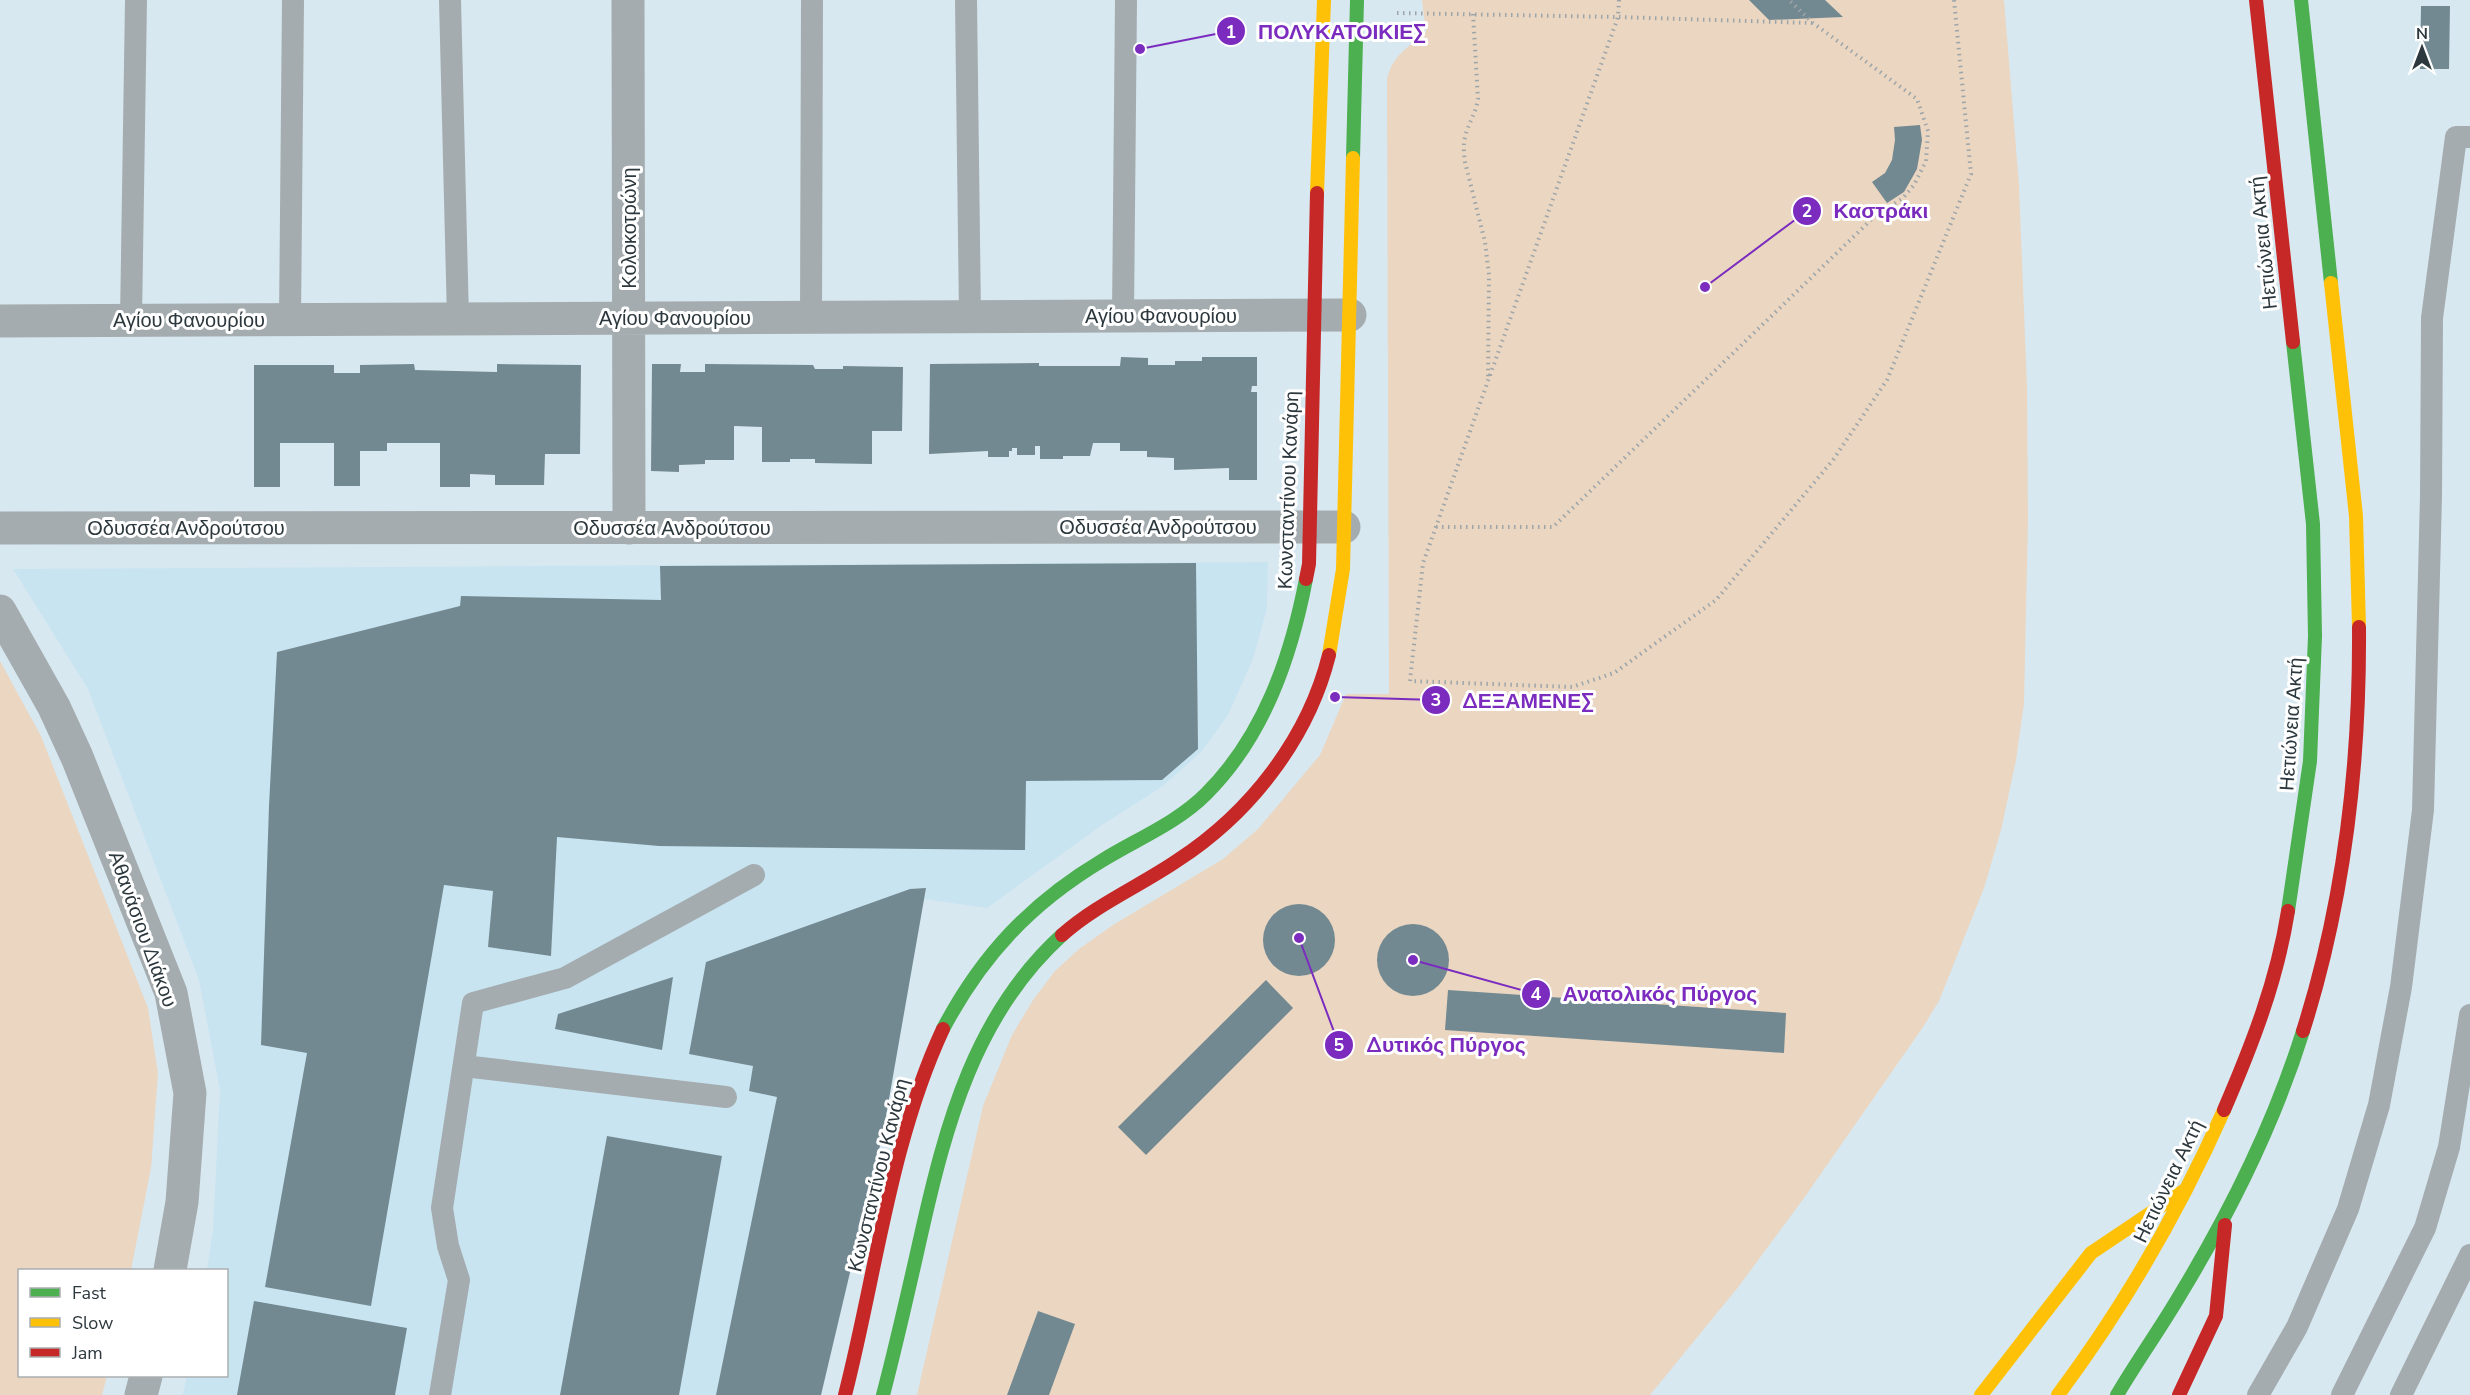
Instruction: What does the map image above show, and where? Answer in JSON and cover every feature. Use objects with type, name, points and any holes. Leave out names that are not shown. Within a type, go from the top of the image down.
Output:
[{"type":"main road","name":"Κωνσταντίνου Κανάρη","points":[[845,1395],[906,1127],[927,1065],[951,1013],[992,953],[1029,913],[1128,844],[1175,818],[1222,776],[1272,698],[1291,647],[1309,564],[1324,0]]},
{"type":"main road","name":"Ηετιώνεια Ακτή","points":[[2058,1395],[2106,1329],[2150,1262],[2189,1188],[2252,1046],[2274,977],[2290,901],[2311,750],[2317,600],[2313,524],[2256,0]]},
{"type":"main road","points":[[2117,1395],[2189,1281],[2227,1208],[2293,1059],[2318,984],[2334,907],[2354,767],[2361,600],[2356,516],[2301,0]]},
{"type":"main road","points":[[883,1395],[940,1149],[959,1091],[979,1047],[1005,1001],[1034,962],[1087,916],[1190,852],[1249,799],[1282,755],[1307,715],[1326,668],[1338,607],[1344,527],[1357,6]]},
{"type":"main road","points":[[1980,1395],[2091,1253],[2189,1188]]},
{"type":"main road","points":[[2179,1395],[2216,1316],[2227,1208]]},
{"type":"street","name":"Κολοκοτρώνη","points":[[628,0],[629,528]]},
{"type":"street","name":"Αγίου Φανουρίου","points":[[0,321],[1350,315]]},
{"type":"street","name":"Οδυσσέα Ανδρούτσου","points":[[0,528],[1344,527]]},
{"type":"street","name":"Αθανάσιου Διάκου","points":[[0,611],[54,707],[77,757],[171,993],[190,1093],[182,1202],[170,1269]]},
{"type":"street","points":[[141,1395],[146,1377]]},
{"type":"lane","points":[[131,320],[136,0]]},
{"type":"lane","points":[[290,320],[293,0]]},
{"type":"lane","points":[[450,0],[458,319]]},
{"type":"lane","points":[[811,318],[812,0]]},
{"type":"lane","points":[[966,0],[970,317]]},
{"type":"lane","points":[[1123,316],[1126,0]]},
{"type":"lane","points":[[2258,1395],[2297,1327],[2348,1209],[2379,1105],[2401,987],[2422,810],[2431,496],[2432,318],[2456,137],[2470,137]]},
{"type":"lane","points":[[440,1395],[459,1280],[448,1246],[442,1208],[473,1003],[565,978],[754,874]]},
{"type":"lane","points":[[2342,1395],[2425,1228],[2450,1147],[2470,1015]]},
{"type":"lane","points":[[464,1066],[726,1097]]},
{"type":"lane","points":[[2401,1395],[2470,1255]]},
{"type":"path","points":[[1619,0],[1618,17],[1423,563],[1410,681],[1572,687],[1614,673],[1716,600],[1833,460],[1887,381],[1971,174],[1954,0]]},
{"type":"path","points":[[1436,527],[1553,527],[1875,216],[1903,198],[1914,185],[1926,160],[1928,131],[1917,99],[1813,23],[1789,0]]},
{"type":"path","points":[[1357,6],[1473,14],[1813,23]]},
{"type":"path","points":[[1473,14],[1478,99],[1476,111],[1465,136],[1464,148],[1465,162],[1485,242],[1489,275],[1488,382]]},
{"type":"shaded area","points":[[1422,0],[2004,0],[2019,185],[2027,388],[2028,519],[2024,703],[2016,760],[2001,830],[1984,888],[1939,1001],[1923,1027],[1804,1198],[1739,1286],[1650,1395],[917,1395],[983,1106],[1012,1035],[1033,1000],[1055,971],[1079,949],[1113,925],[1223,859],[1258,829],[1320,755],[1346,694],[1389,694],[1387,80],[1392,64],[1407,47],[1426,32]]},
{"type":"shaded area","points":[[1268,562],[1267,608],[1253,659],[1228,715],[1202,751],[1163,786],[1102,825],[987,908],[924,899],[883,1133],[821,1395],[183,1395],[187,1377],[228,1377],[228,1269],[207,1269],[213,1230],[220,1090],[199,980],[88,689],[13,569]]},
{"type":"shaded area","points":[[0,661],[41,736],[148,1008],[158,1074],[151,1168],[131,1269],[18,1269],[18,1377],[107,1377],[102,1395],[0,1395]]},
{"type":"building","points":[[1749,0],[1825,0],[1843,17],[1769,20]]},
{"type":"building","points":[[2421,6],[2450,6],[2449,69],[2420,69]]},
{"type":"building","points":[[1920,125],[1922,140],[1917,169],[1904,192],[1887,203],[1872,182],[1885,173],[1892,160],[1894,127]]},
{"type":"building","points":[[1121,357],[1148,358],[1148,365],[1175,365],[1175,361],[1202,361],[1202,357],[1257,357],[1257,386],[1252,386],[1251,392],[1257,392],[1257,480],[1229,480],[1229,468],[1174,470],[1174,458],[1147,457],[1147,451],[1120,451],[1120,443],[1093,443],[1090,456],[1063,456],[1063,459],[1040,459],[1040,446],[1035,446],[1035,455],[1017,455],[1017,448],[1012,448],[1012,451],[1009,451],[1009,457],[988,457],[988,451],[929,454],[930,364],[1039,363],[1039,366],[1120,366]]},
{"type":"building","points":[[414,364],[415,370],[497,372],[497,364],[581,365],[580,454],[545,454],[544,485],[495,485],[495,475],[470,474],[470,487],[440,487],[440,443],[387,443],[387,451],[360,451],[360,486],[334,486],[334,443],[280,443],[280,487],[254,487],[254,365],[334,365],[334,373],[360,373],[360,365]]},
{"type":"building","points":[[652,364],[681,364],[680,372],[705,372],[705,364],[813,365],[815,369],[843,369],[843,366],[903,367],[902,431],[872,431],[872,464],[815,463],[815,459],[762,462],[762,427],[734,426],[734,460],[705,460],[705,464],[679,465],[679,472],[651,471]]},
{"type":"building","points":[[1196,563],[1198,749],[1162,780],[1026,781],[1025,850],[659,846],[557,837],[551,956],[488,947],[493,891],[444,885],[371,1306],[265,1287],[307,1053],[261,1045],[277,652],[460,606],[461,596],[661,600],[660,566]]},
{"type":"building","points":[[926,888],[883,1133],[821,1395],[716,1395],[777,1097],[749,1091],[753,1066],[689,1054],[706,962],[910,889]]},
{"type":"building","points":[[1306,904],[1325,914],[1333,926],[1335,940],[1333,954],[1325,966],[1313,974],[1292,976],[1273,966],[1265,954],[1263,933],[1273,914],[1285,906]]},
{"type":"building","points":[[1420,924],[1439,934],[1447,946],[1449,960],[1447,974],[1439,986],[1427,994],[1406,996],[1387,986],[1379,974],[1377,953],[1387,934],[1399,926]]},
{"type":"building","points":[[673,977],[662,1050],[555,1029],[558,1014]]},
{"type":"building","points":[[1266,980],[1293,1008],[1146,1155],[1118,1127]]},
{"type":"building","points":[[1448,990],[1786,1013],[1784,1053],[1445,1030]]},
{"type":"building","points":[[607,1136],[722,1156],[679,1395],[560,1395]]},
{"type":"building","points":[[254,1301],[407,1328],[395,1395],[237,1395]]},
{"type":"building","points":[[1038,1311],[1075,1324],[1049,1395],[1007,1395]]},
{"type":"traffic: fast","points":[[1353,158],[1357,0]]},
{"type":"traffic: fast","points":[[2301,0],[2331,283]]},
{"type":"traffic: fast","points":[[2288,911],[2310,761],[2315,636],[2313,524],[2293,342]]},
{"type":"traffic: fast","points":[[943,1029],[974,977],[992,954],[1031,913],[1077,877],[1182,814],[1206,794],[1226,771],[1244,747],[1272,694],[1292,637],[1306,579]]},
{"type":"traffic: fast","points":[[883,1395],[941,1152],[968,1073],[986,1035],[1007,1000],[1032,966],[1062,935]]},
{"type":"traffic: fast","points":[[2117,1395],[2180,1295],[2233,1200],[2265,1133],[2303,1031]]},
{"type":"traffic: slow","points":[[1317,193],[1324,0]]},
{"type":"traffic: slow","points":[[1329,655],[1343,569],[1353,158]]},
{"type":"traffic: slow","points":[[2331,283],[2356,516],[2359,627]]},
{"type":"traffic: slow","points":[[2058,1395],[2128,1293],[2149,1257],[2207,1148],[2224,1110]]},
{"type":"traffic: slow","points":[[1981,1395],[2091,1253],[2185,1190]]},
{"type":"traffic: jam","points":[[2256,0],[2293,342]]},
{"type":"traffic: jam","points":[[1306,579],[1309,564],[1317,193]]},
{"type":"traffic: jam","points":[[2303,1031],[2329,932],[2347,831],[2353,780],[2359,678],[2359,627]]},
{"type":"traffic: jam","points":[[1062,935],[1090,914],[1178,860],[1229,820],[1252,797],[1273,771],[1307,716],[1329,655]]},
{"type":"traffic: jam","points":[[2224,1110],[2270,988],[2288,911]]},
{"type":"traffic: jam","points":[[845,1395],[897,1163],[925,1072],[943,1029]]},
{"type":"traffic: jam","points":[[2179,1395],[2216,1316],[2225,1225]]},
{"type":"place","name":"ΠΟΛΥΚΑΤΟΙΚΙΕΣ","points":[[1140,49]]},
{"type":"place","name":"Καστράκι","points":[[1705,287]]},
{"type":"place","name":"ΔΕΞΑΜΕΝΕΣ","points":[[1335,697]]},
{"type":"place","name":"Δυτικός Πύργος","points":[[1299,938]]},
{"type":"place","name":"Ανατολικός Πύργος","points":[[1413,960]]}]
